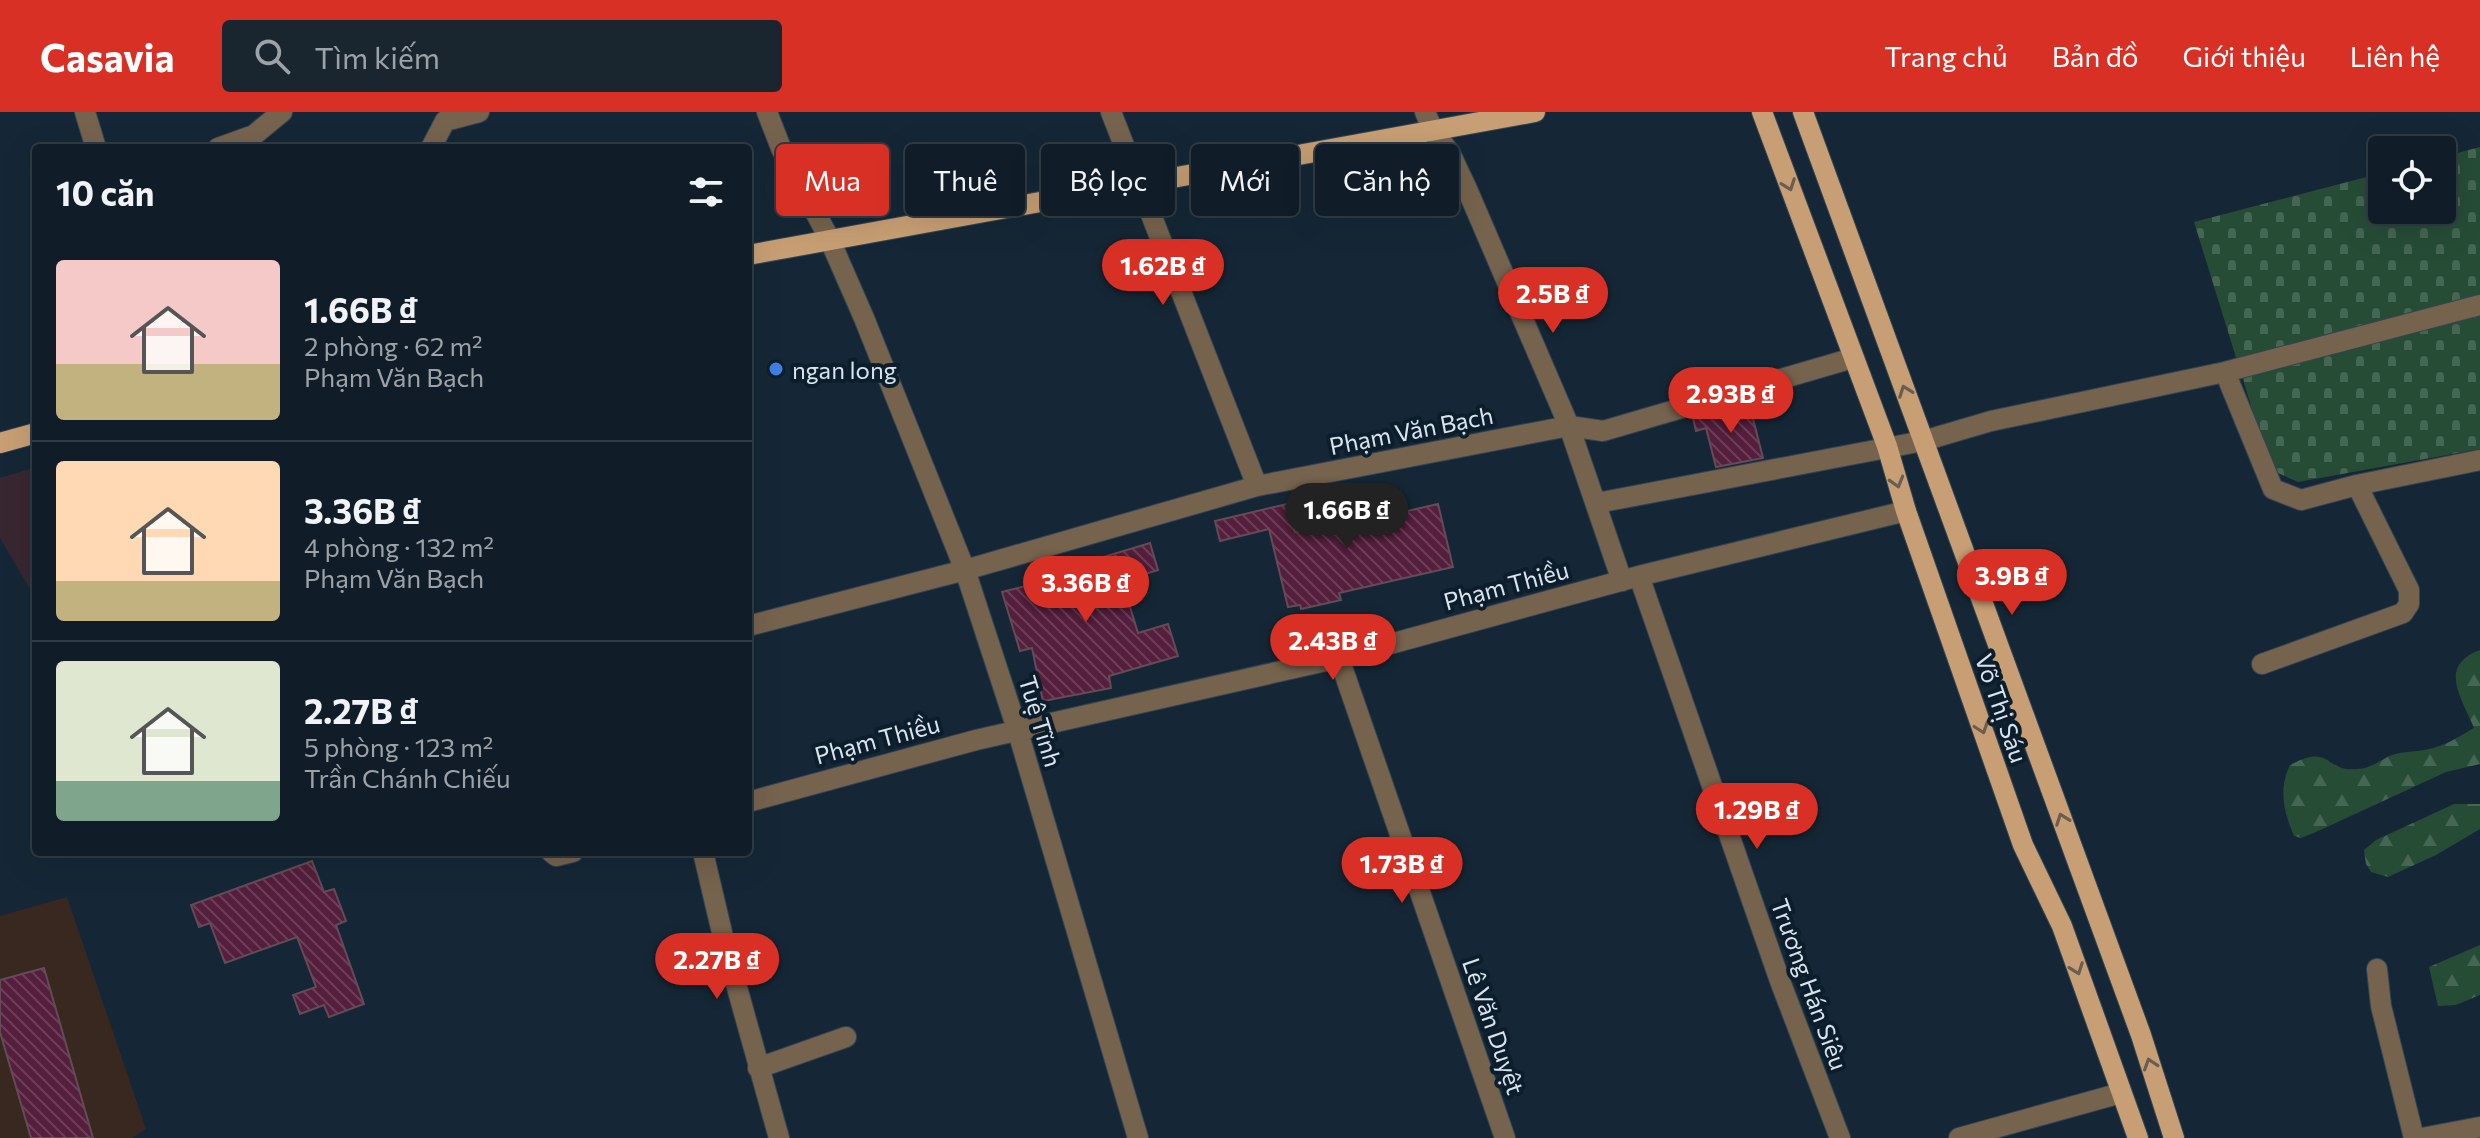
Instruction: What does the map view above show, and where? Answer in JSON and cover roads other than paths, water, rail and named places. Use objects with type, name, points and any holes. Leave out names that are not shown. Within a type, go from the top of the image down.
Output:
[{"type":"main road","points":[[1175,176],[1429,121],[1535,112]]},
{"type":"main road","name":"Võ Thị Sáu","points":[[1762,112],[1887,446],[1906,511],[2023,845],[2062,926],[2138,1138]]},
{"type":"main road","name":"Võ Thị Sáu","points":[[1803,112],[2141,1035],[2174,1138]]},
{"type":"main road","points":[[752,254],[1041,201]]},
{"type":"main road","points":[[0,443],[32,434]]},
{"type":"street","points":[[85,112],[95,144]]},
{"type":"street","points":[[229,144],[254,135],[282,112]]},
{"type":"street","points":[[433,144],[445,121],[479,112]]},
{"type":"street","name":"Tuệ Tĩnh","points":[[767,112],[781,148],[829,238],[899,401],[965,570],[1018,732],[1138,1138]]},
{"type":"street","points":[[1111,112],[1123,144]]},
{"type":"street","name":"Trương Hán Siêu","points":[[1429,121],[1450,153],[1462,179],[1569,426],[1597,503],[1630,578],[1840,1138]]},
{"type":"street","points":[[1151,216],[1257,486]]},
{"type":"street","points":[[1597,503],[1923,441],[1991,421],[2225,372],[2480,305]]},
{"type":"street","name":"Phạm Văn Bạch","points":[[752,625],[965,570],[1257,486],[1569,426],[1603,431],[1853,358]]},
{"type":"street","points":[[2225,372],[2273,489],[2291,498],[2301,500],[2357,485],[2480,460]]},
{"type":"street","points":[[2262,664],[2403,613],[2409,604],[2409,590],[2357,485]]},
{"type":"street","name":"Phạm Thiều","points":[[752,801],[871,767],[1339,658],[1630,578],[1906,511]]},
{"type":"street","name":"Lê Văn Duyệt","points":[[1339,658],[1505,1138]]},
{"type":"street","points":[[704,856],[779,1138]]},
{"type":"street","points":[[2377,969],[2381,1006],[2414,1138]]},
{"type":"street","points":[[758,1068],[846,1037]]},
{"type":"street","points":[[1959,1138],[2121,1093]]},
{"type":"street","points":[[2422,1138],[2480,1127]]},
{"type":"place","name":"ngan long","points":[[776,369]]}]
